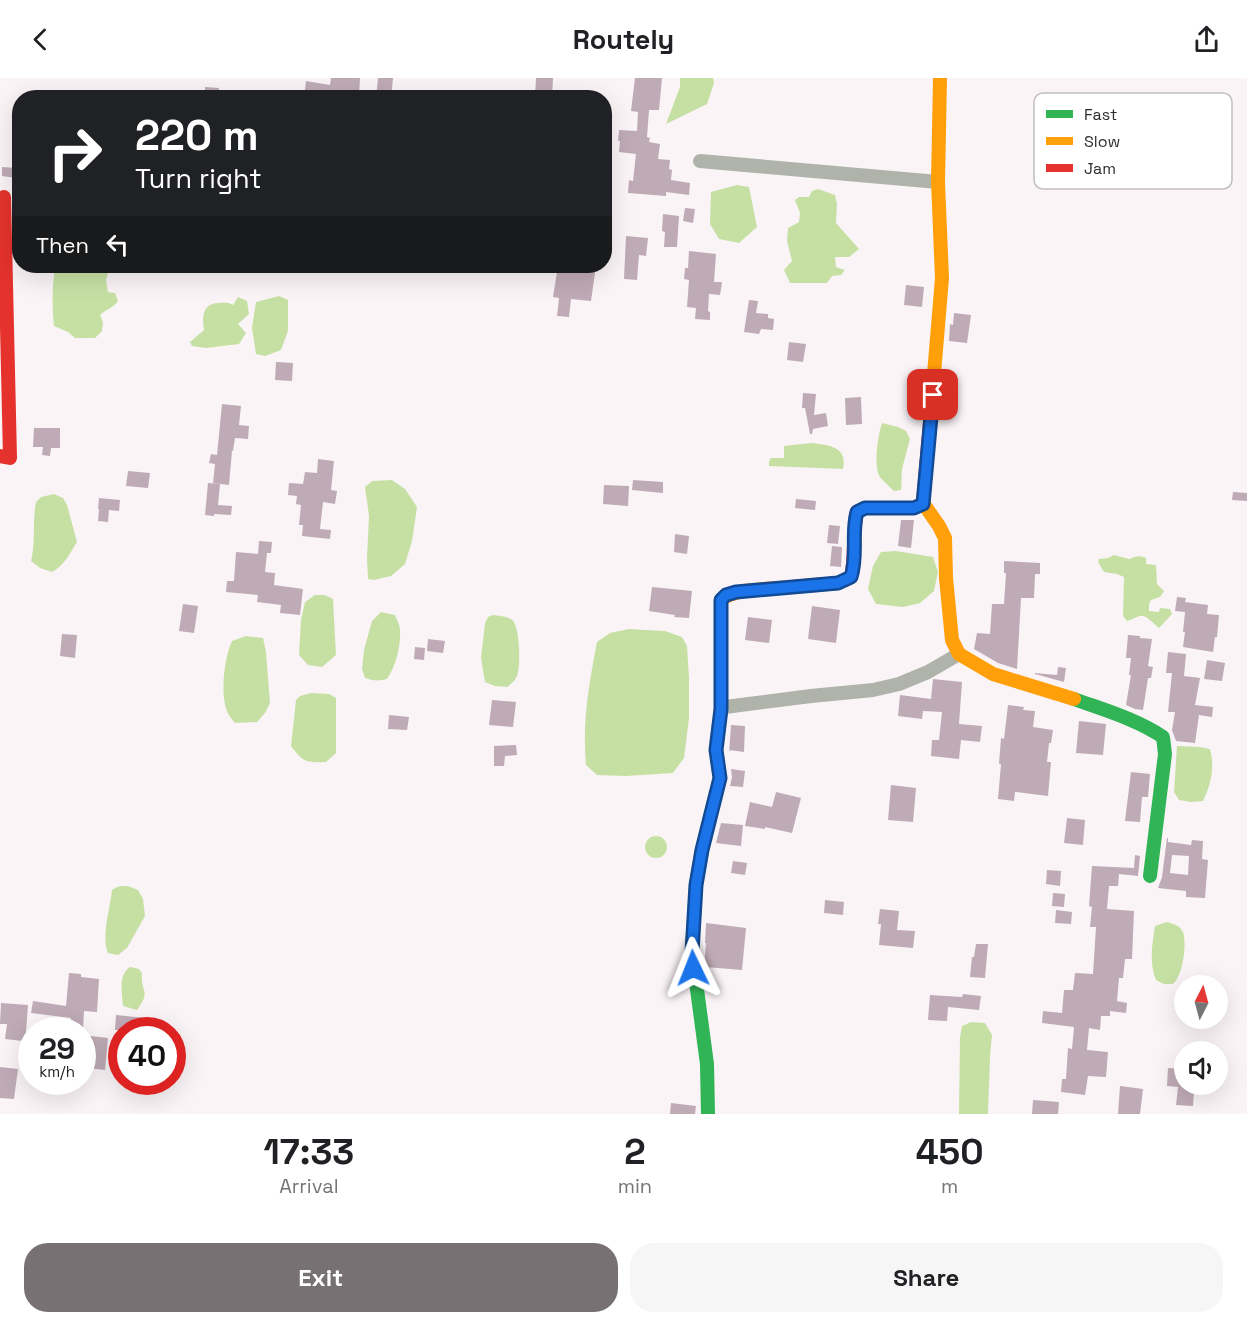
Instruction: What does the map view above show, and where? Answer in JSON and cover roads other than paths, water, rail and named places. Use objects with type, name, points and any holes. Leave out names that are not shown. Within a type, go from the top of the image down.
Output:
[{"type":"street","points":[[940,78],[938,182],[942,278],[923,504],[945,538],[952,640],[959,654],[993,674],[1061,694],[1119,715],[1163,737],[1165,754],[1150,876]]},
{"type":"street","points":[[700,161],[938,182]]},
{"type":"street","points":[[0,456],[10,458],[4,197]]},
{"type":"street","points":[[708,1114],[706,1064],[692,952],[696,885],[702,850],[720,778],[716,750],[721,709],[721,600],[726,595],[736,592],[838,583],[851,577],[854,568],[854,522],[857,512],[865,508],[914,508],[923,504]]},
{"type":"street","points":[[721,709],[873,690],[899,684],[928,672],[959,654]]}]
